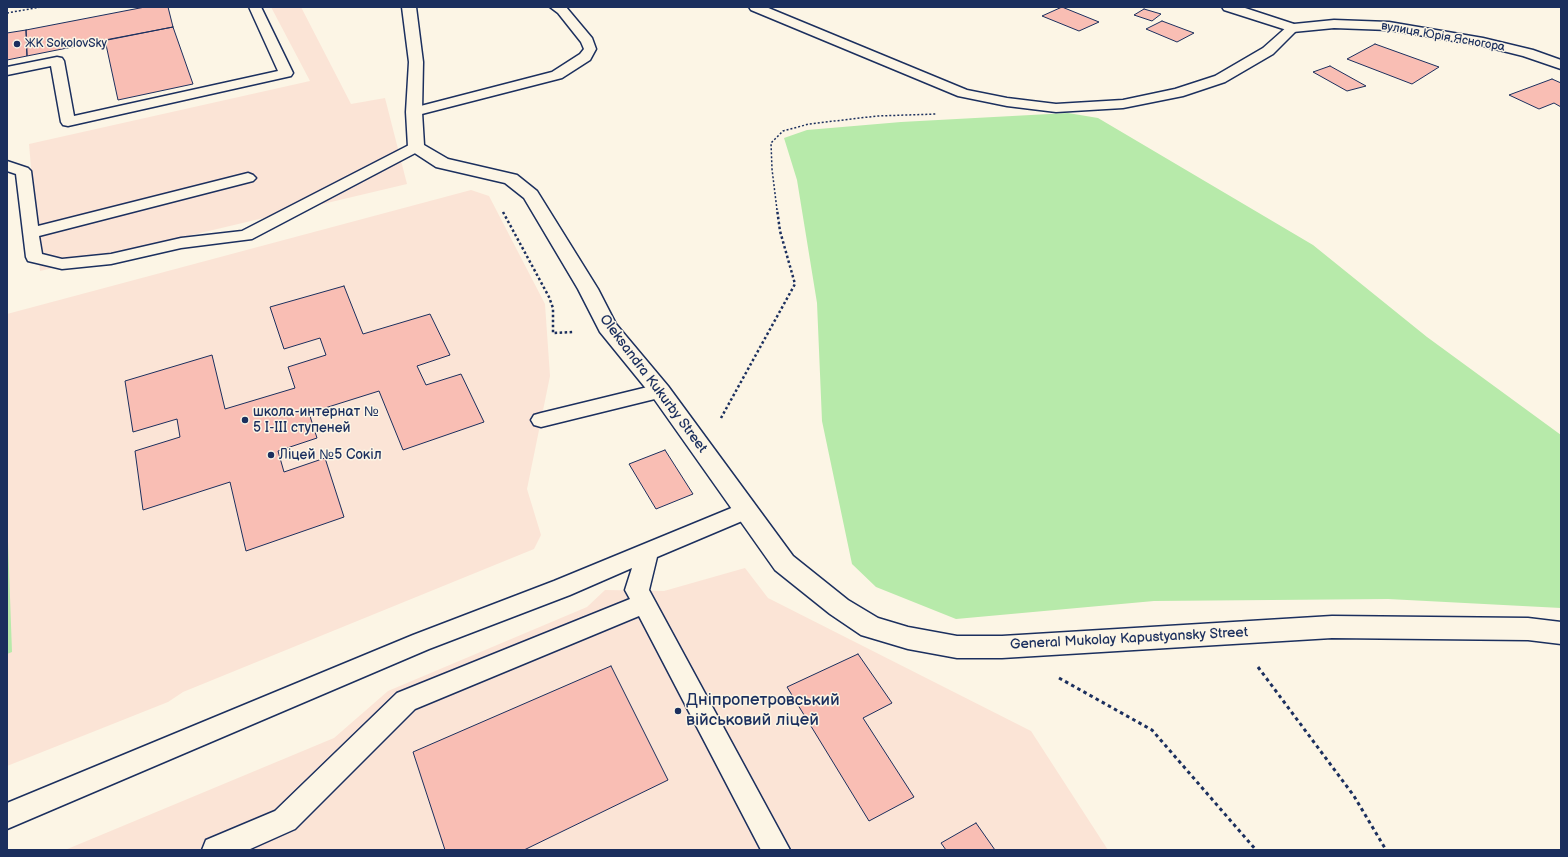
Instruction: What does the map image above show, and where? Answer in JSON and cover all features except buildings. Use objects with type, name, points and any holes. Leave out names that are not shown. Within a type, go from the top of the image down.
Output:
[{"type":"street","points":[[409,7],[416,62],[414,112],[416,147]]},
{"type":"street","name":"вулиця Юрія Ясногора","points":[[1229,7],[1293,28],[1334,24],[1389,26],[1483,42],[1528,53],[1561,65]]},
{"type":"street","name":"Oleksandra Kukurby Street","points":[[416,147],[442,162],[511,179],[531,196],[588,289],[607,327],[660,390],[746,510]]},
{"type":"street","name":"General Mukolay Kapustyansky Street","points":[[746,510],[784,563],[839,607],[870,627],[908,638],[957,647],[1002,647],[1332,627],[1528,629],[1561,633]]},
{"type":"lane","points":[[7,71],[57,61],[68,122],[286,73],[255,7]]},
{"type":"lane","points":[[414,112],[557,75],[573,66],[585,57],[590,49],[587,41],[562,10],[556,7]]},
{"type":"lane","points":[[755,7],[963,93],[1007,102],[1056,108],[1123,104],[1178,93],[1220,79],[1268,51],[1293,28]]},
{"type":"lane","points":[[7,166],[23,171],[34,257],[62,264],[111,259],[181,243],[246,236],[416,147]]},
{"type":"lane","points":[[31,233],[248,178]]},
{"type":"lane","points":[[541,420],[660,390]]},
{"type":"lane","points":[[7,816],[421,642],[562,588],[746,510]]},
{"type":"lane","points":[[647,552],[637,590],[776,850]]},
{"type":"lane","points":[[216,850],[285,820],[406,701],[644,604]]},
{"type":"path","points":[[7,13],[41,7]]},
{"type":"path","points":[[703,450],[795,284],[780,231],[772,169],[771,143],[783,131],[809,124],[877,116],[938,114]]},
{"type":"path","points":[[501,209],[549,297],[553,308],[553,333],[607,327]]},
{"type":"path","points":[[1233,633],[1354,796],[1386,850]]},
{"type":"path","points":[[1057,677],[1152,730],[1256,850]]},
{"type":"shaded area","points":[[271,7],[301,7],[351,104],[385,98],[407,184],[40,271],[29,144],[310,81]]},
{"type":"shaded area","name":"Ліцей №5 Сокіл","points":[[471,190],[489,196],[545,304],[550,376],[527,489],[541,535],[534,549],[183,692],[168,702],[7,766],[7,314]]},
{"type":"shaded area","name":"Дніпропетровський військовий ліцей","points":[[745,568],[768,598],[1031,731],[1108,850],[65,850],[334,738],[388,691],[587,607],[605,590],[664,591]]},
{"type":"green space","points":[[1068,113],[1098,118],[1313,245],[1427,337],[1561,435],[1561,608],[1388,599],[1154,601],[956,619],[876,587],[852,564],[822,421],[817,303],[797,180],[784,138],[807,130],[901,122]]},
{"type":"green space","points":[[7,514],[12,652],[7,654]]},
{"type":"place","name":"ЖК SokolovSky","points":[[17,44]]},
{"type":"place","name":"школа-интернат № 5 I-III ступеней","points":[[245,420]]},
{"type":"place","name":"Ліцей №5 Сокіл","points":[[271,455]]},
{"type":"place","name":"Дніпропетровський військовий ліцей","points":[[678,711]]}]
